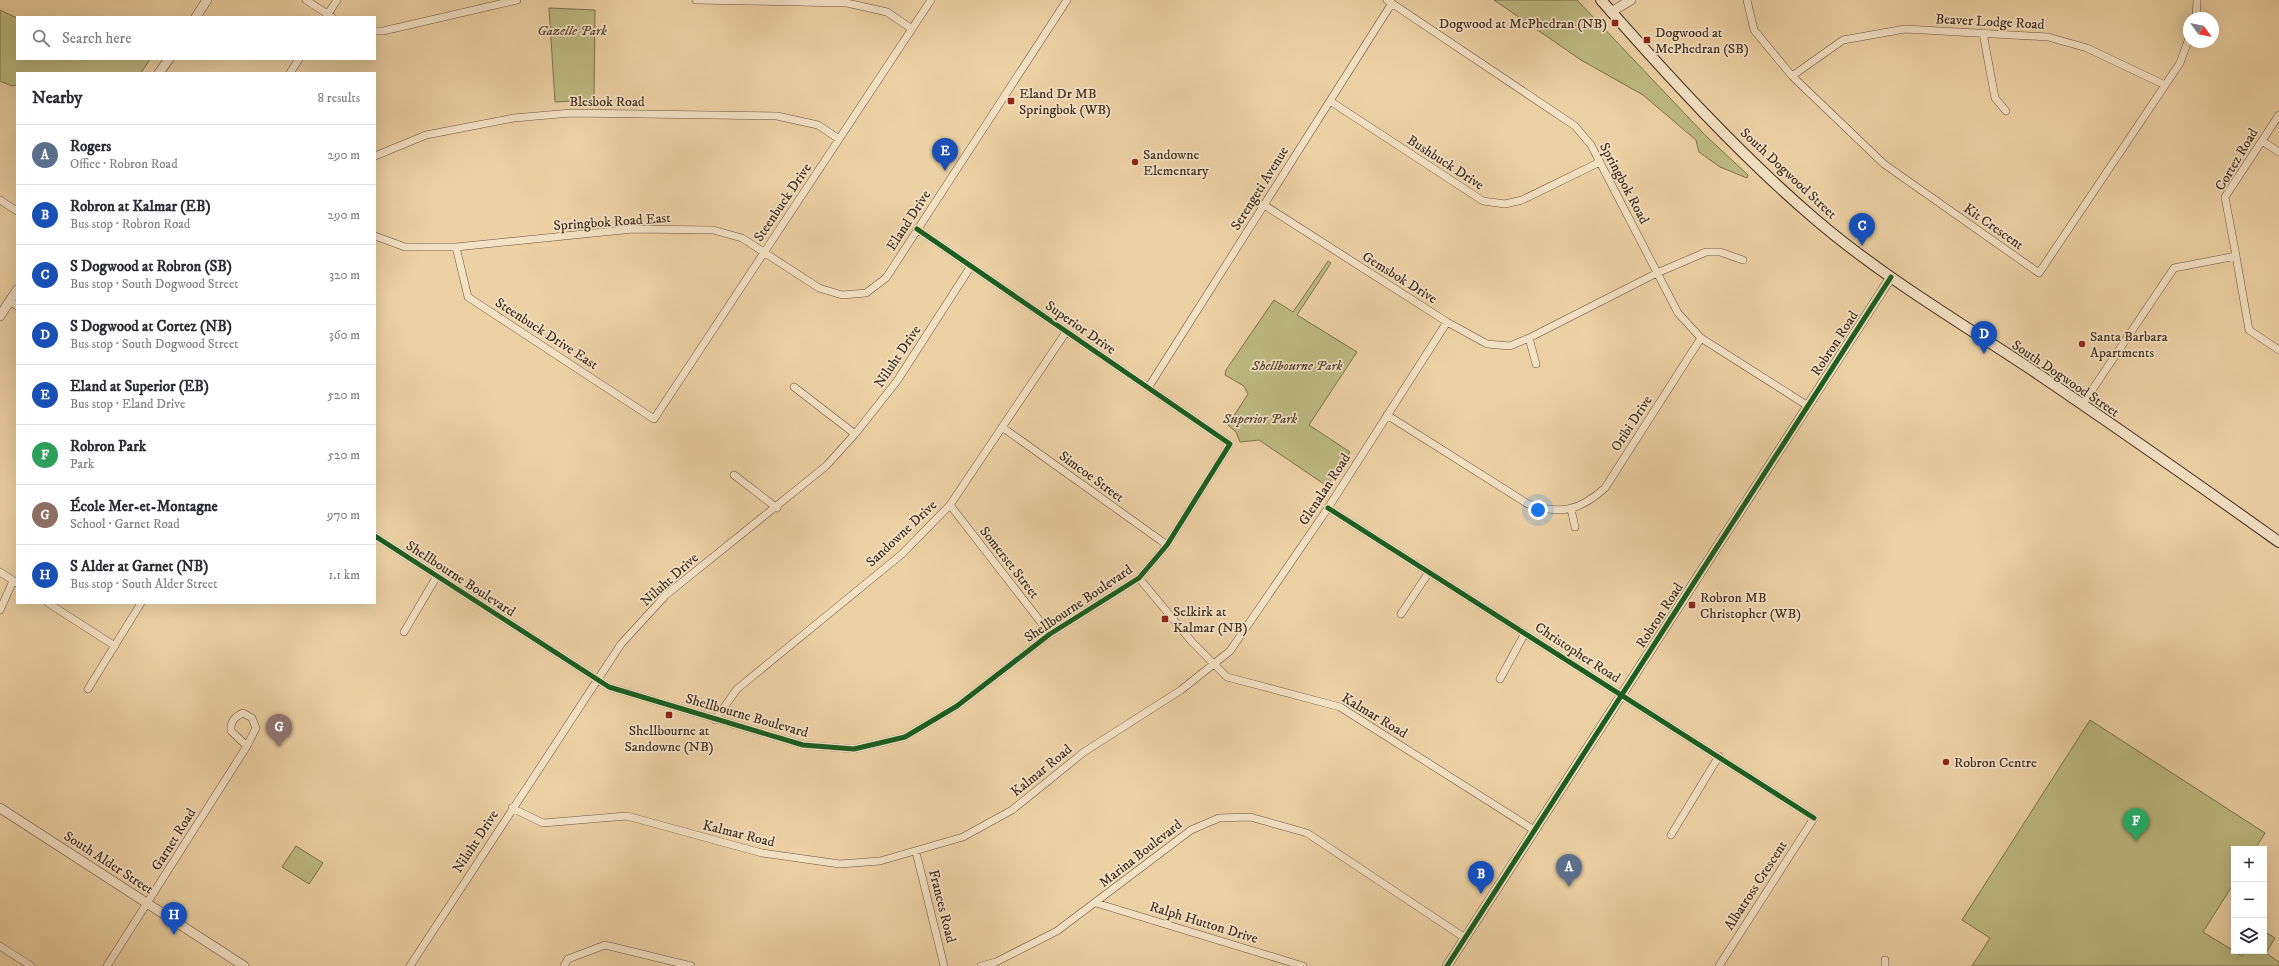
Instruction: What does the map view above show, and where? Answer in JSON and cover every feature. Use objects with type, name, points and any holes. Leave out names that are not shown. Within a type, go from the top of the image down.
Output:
[{"type":"main road","name":"South Dogwood Street","points":[[1601,0],[1761,169],[1816,219],[1891,278],[2082,405],[2279,542]]},
{"type":"street","points":[[197,16],[207,0]]},
{"type":"street","points":[[306,0],[328,16],[337,0]]},
{"type":"street","points":[[376,31],[383,32],[517,0]]},
{"type":"street","points":[[696,0],[847,3],[887,12],[912,29]]},
{"type":"street","name":"Steenbuck Drive","points":[[654,418],[931,0]]},
{"type":"street","name":"Eland Drive","points":[[765,251],[819,288],[842,294],[866,293],[886,278],[1067,0]]},
{"type":"street","points":[[1611,12],[1632,0]]},
{"type":"street","name":"Kit Crescent","points":[[1747,0],[1754,30],[1792,76],[1884,164],[2038,273],[2180,63],[2185,48]]},
{"type":"street","points":[[2196,12],[2197,0]]},
{"type":"street","name":"Serengeti Avenue","points":[[1148,388],[1330,101],[1390,2]]},
{"type":"street","name":"Springbok Road","points":[[1390,2],[1575,126],[1591,145],[1678,313],[1701,338],[1808,406]]},
{"type":"street","name":"Beaver Lodge Road","points":[[1792,76],[1843,40],[1905,29],[2048,37],[2087,48],[2165,85]]},
{"type":"street","points":[[1983,33],[1995,98],[2006,111]]},
{"type":"street","points":[[160,72],[167,60]]},
{"type":"street","points":[[291,72],[298,60]]},
{"type":"street","name":"Bushbuck Drive","points":[[1330,101],[1483,201],[1505,204],[1522,200],[1600,162]]},
{"type":"street","name":"Blesbok Road","points":[[376,156],[426,135],[514,118],[572,112],[777,116],[818,125],[839,139]]},
{"type":"street","name":"Cortez Road","points":[[2279,115],[2225,197],[2250,330],[2279,350]]},
{"type":"street","points":[[2262,141],[2279,152]]},
{"type":"street","points":[[0,200],[16,210]]},
{"type":"street","name":"Gemsbok Drive","points":[[1264,205],[1448,322],[1487,344],[1510,346],[1529,338],[1657,273],[1706,252],[1720,252],[1743,260]]},
{"type":"street","name":"Superior Drive","points":[[917,229],[1230,444]]},
{"type":"street","name":"Springbok Road East","points":[[456,247],[633,230],[713,230],[742,238],[765,251]]},
{"type":"street","points":[[376,236],[405,247],[456,247]]},
{"type":"street","name":"Steenbuck Drive East","points":[[456,247],[468,297],[654,418]]},
{"type":"street","points":[[2082,405],[2174,268],[2236,256]]},
{"type":"street","name":"Niluht Drive","points":[[410,966],[512,808],[621,644],[666,595],[777,508],[826,466],[855,434],[897,381],[971,266]]},
{"type":"street","name":"Robron Road","points":[[1447,966],[1891,278]]},
{"type":"street","points":[[0,316],[13,304],[16,294]]},
{"type":"street","name":"Glenalan Road","points":[[1214,664],[1230,651],[1328,508],[1448,322]]},
{"type":"street","name":"Sandowne Drive","points":[[715,720],[737,689],[902,554],[950,505],[1066,332]]},
{"type":"street","points":[[1529,338],[1536,364]]},
{"type":"street","name":"Oribi Drive","points":[[1387,415],[1528,504],[1548,510],[1571,509],[1590,501],[1605,488],[1701,338]]},
{"type":"street","points":[[794,387],[855,434]]},
{"type":"street","name":"Simcoe Street","points":[[1002,427],[1167,546]]},
{"type":"street","name":"Shellbourne Boulevard","points":[[376,537],[609,687],[715,720],[803,745],[854,748],[905,737],[956,706],[1050,634],[1139,578],[1167,546],[1230,444]]},
{"type":"street","points":[[734,475],[777,508]]},
{"type":"street","name":"Somerset Street","points":[[950,505],[1050,634]]},
{"type":"street","name":"Christopher Road","points":[[1328,508],[1814,818]]},
{"type":"street","points":[[1571,509],[1575,527]]},
{"type":"street","points":[[0,572],[15,582],[0,610]]},
{"type":"street","points":[[1401,614],[1429,572]]},
{"type":"street","points":[[404,632],[437,576]]},
{"type":"street","points":[[1139,578],[1192,642],[1214,664]]},
{"type":"street","points":[[50,604],[115,646]]},
{"type":"street","points":[[88,689],[140,604]]},
{"type":"street","points":[[1500,679],[1525,633]]},
{"type":"street","name":"Kalmar Road","points":[[512,808],[543,823],[627,816],[762,854],[840,864],[880,861],[916,852],[963,837],[1012,810],[1084,752],[1182,690],[1214,664],[1227,677],[1340,707],[1534,830]]},
{"type":"street","name":"Garnet Road","points":[[107,966],[247,746]]},
{"type":"street","points":[[1671,835],[1719,756]]},
{"type":"street","name":"South Alder Street","points":[[0,808],[244,966]]},
{"type":"street","name":"Marina Boulevard","points":[[980,966],[997,964],[1057,931],[1191,830],[1219,818],[1250,817],[1307,833],[1465,938]]},
{"type":"street","name":"Albatross Crescent","points":[[1719,966],[1814,818]]},
{"type":"street","name":"Frances Road","points":[[916,852],[944,966]]},
{"type":"street","name":"Ralph Hutton Drive","points":[[1096,903],[1303,966]]},
{"type":"street","points":[[564,966],[568,959],[605,945],[691,966]]},
{"type":"street","points":[[0,946],[31,966]]},
{"type":"green space","points":[[1494,0],[1577,0],[1706,136],[1748,175],[1747,178],[1720,167],[1699,152],[1696,140],[1643,95],[1581,60]]},
{"type":"green space","name":"Gazelle Park","points":[[549,8],[595,10],[594,100],[555,102]]},
{"type":"green space","points":[[0,10],[16,18],[16,60],[149,60],[142,72],[16,72],[16,85],[12,86],[0,81]]},
{"type":"green space","name":"Shellbourne Park","points":[[1328,261],[1331,263],[1297,315],[1357,352],[1309,425],[1350,452],[1327,486],[1259,440],[1240,442],[1236,432],[1228,425],[1248,394],[1244,386],[1225,375],[1226,370],[1274,300],[1293,312]]},
{"type":"green space","points":[[2090,720],[2265,833],[2257,846],[2231,846],[2231,888],[2203,932],[2231,949],[2231,954],[2239,954],[2242,956],[2244,954],[2267,954],[2279,962],[2279,966],[1972,966],[1990,938],[1962,920]]},
{"type":"green space","points":[[296,846],[323,863],[309,884],[282,867]]},
{"type":"green space","points":[[2267,933],[2275,938],[2267,951]]},
{"type":"cycle path","points":[[376,537],[609,687],[803,745],[854,749],[905,737],[957,706],[1050,634],[1139,578],[1167,545],[1230,444],[917,229]]},
{"type":"cycle path","points":[[1447,966],[1891,277]]},
{"type":"cycle path","points":[[1328,508],[1814,818]]},
{"type":"place","name":"Dogwood at McPhedran (NB)","points":[[1615,23]]},
{"type":"place","name":"Dogwood at McPhedran (SB)","points":[[1647,40]]},
{"type":"place","name":"Eland Dr MB Springbok (WB)","points":[[1011,101]]},
{"type":"place","name":"Sandowne Elementary","points":[[1135,162]]},
{"type":"place","name":"Eland at Superior (EB)","points":[[945,171]]},
{"type":"place","name":"S Dogwood at Robron (SB)","points":[[1862,246]]},
{"type":"place","name":"Santa Barbara Apartments","points":[[2082,344]]},
{"type":"place","name":"S Dogwood at Cortez (NB)","points":[[1984,354]]},
{"type":"place","name":"Robron MB Christopher (WB)","points":[[1692,605]]},
{"type":"place","name":"Selkirk at Kalmar (NB)","points":[[1165,619]]},
{"type":"place","name":"Shellbourne at Sandowne (NB)","points":[[669,715]]},
{"type":"place","name":"École Mer-et-Montagne","points":[[279,747]]},
{"type":"place","name":"Robron Centre","points":[[1946,762]]},
{"type":"place","name":"Robron Park","points":[[2136,841]]},
{"type":"place","name":"Rogers","points":[[1569,887]]},
{"type":"place","name":"Robron at Kalmar (EB)","points":[[1481,894]]},
{"type":"place","name":"S Alder at Garnet (NB)","points":[[174,935]]},
{"type":"park label","name":"Superior Park","points":[[1260,418]]}]
